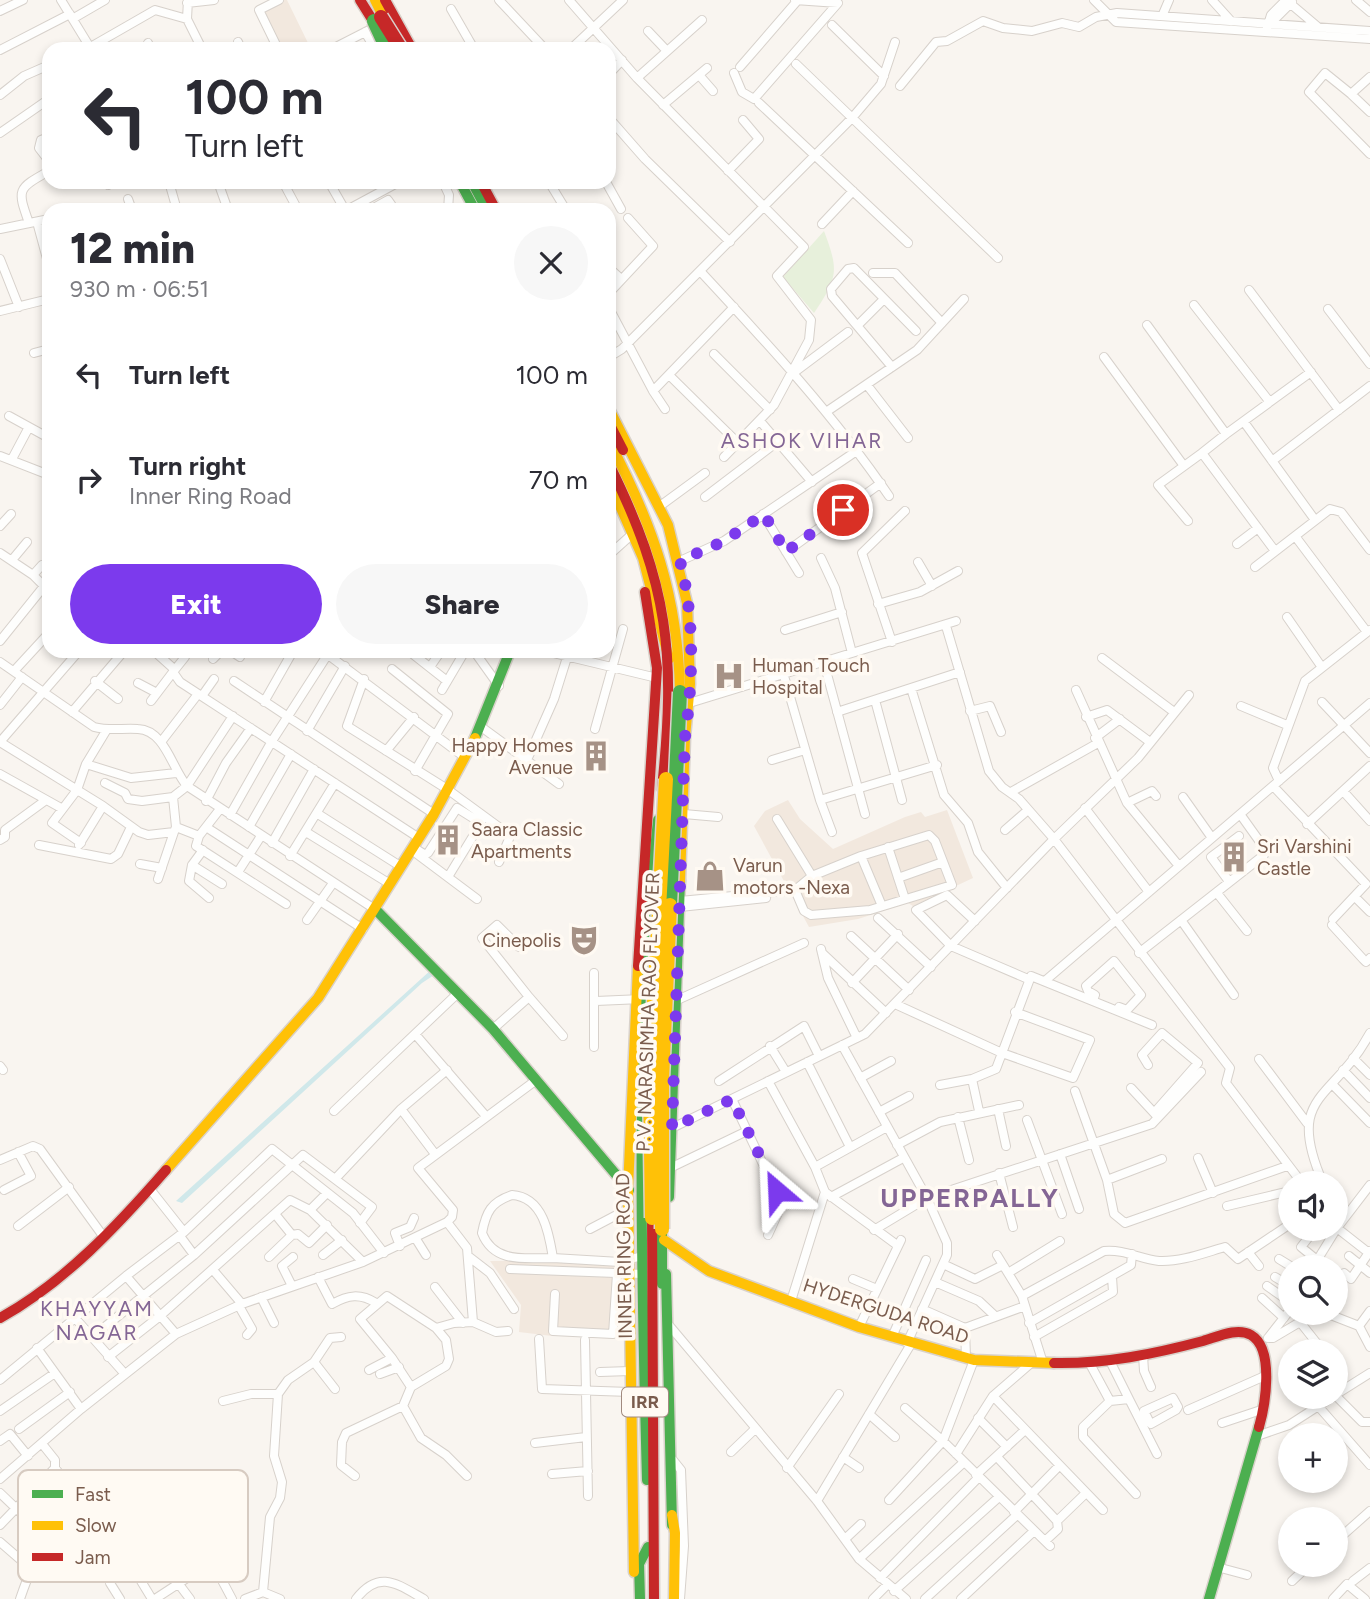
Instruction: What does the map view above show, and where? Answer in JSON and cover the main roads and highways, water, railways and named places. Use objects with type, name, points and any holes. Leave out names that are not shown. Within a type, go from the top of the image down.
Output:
[{"type":"main road","points":[[355,0],[393,42]]},
{"type":"main road","points":[[360,0],[384,42]]},
{"type":"main road","points":[[372,0],[374,24]]},
{"type":"main road","points":[[372,0],[396,42]]},
{"type":"main road","points":[[385,0],[408,42]]},
{"type":"main road","name":"INNER RING ROAD","points":[[616,423],[660,506],[680,561],[689,620],[665,1241],[670,1326],[672,1515],[668,1599]]},
{"type":"main road","points":[[616,436],[665,534],[676,573],[683,628],[669,659]]},
{"type":"main road","name":"INNER RING ROAD","points":[[616,452],[650,516],[663,550],[676,602],[659,757],[640,999],[642,1041],[632,1267],[652,1599]]},
{"type":"main road","name":"P.V. NARASIMHA RAO FLYOVER","points":[[616,453],[661,550],[674,602],[680,649],[662,1079],[662,1599]]},
{"type":"main road","name":"P.V. NARASIMHA RAO FLYOVER","points":[[616,475],[640,521],[658,570],[668,622],[671,659],[650,1078],[652,1599]]},
{"type":"main road","name":"INNER RING ROAD","points":[[616,476],[638,522],[656,571],[664,605],[669,659],[657,678],[659,757]]},
{"type":"main road","points":[[616,506],[643,558],[669,659]]},
{"type":"main road","name":"INNER RING ROAD","points":[[616,507],[629,537],[686,704],[681,904],[677,927],[670,1039],[670,1168],[665,1241]]},
{"type":"main road","points":[[0,1318],[33,1300],[150,1189],[318,998],[376,910],[400,866],[434,814],[480,726],[499,685],[508,658]]},
{"type":"main road","points":[[376,910],[493,1029],[628,1189],[635,1208]]},
{"type":"main road","points":[[628,1189],[640,999]]},
{"type":"main road","points":[[642,1041],[670,1039]]},
{"type":"main road","name":"HYDERGUDA ROAD","points":[[665,1241],[679,1254],[709,1271],[859,1328],[970,1359],[1090,1364],[1143,1356],[1236,1332],[1251,1335],[1264,1342],[1264,1409],[1209,1599]]},
{"type":"main road","points":[[632,1267],[630,1371],[638,1392],[637,1599]]},
{"type":"main road","name":"INNER RING ROAD","points":[[671,1424],[671,1476]]},
{"type":"main road","points":[[672,1515],[675,1533],[674,1599]]},
{"type":"main road","points":[[637,1599],[639,1564],[648,1547]]},
{"type":"water","points":[[432,969],[437,973],[422,983],[182,1203],[176,1201]]},
{"type":"place","name":"Human Touch Hospital","points":[[729,676]]},
{"type":"place","name":"Happy Homes Avenue","points":[[596,756]]},
{"type":"place","name":"Saara Classic Apartments","points":[[448,840]]},
{"type":"place","name":"Sri Varshini Castle","points":[[1234,857]]},
{"type":"place","name":"Varun motors -Nexa","points":[[710,876]]},
{"type":"place","name":"Cinepolis","points":[[584,940]]},
{"type":"district","name":"ASHOK VIHAR","points":[[802,440]]},
{"type":"district","name":"UPPERPALLY","points":[[970,1198]]},
{"type":"district","name":"KHAYYAM NAGAR","points":[[97,1320]]}]
